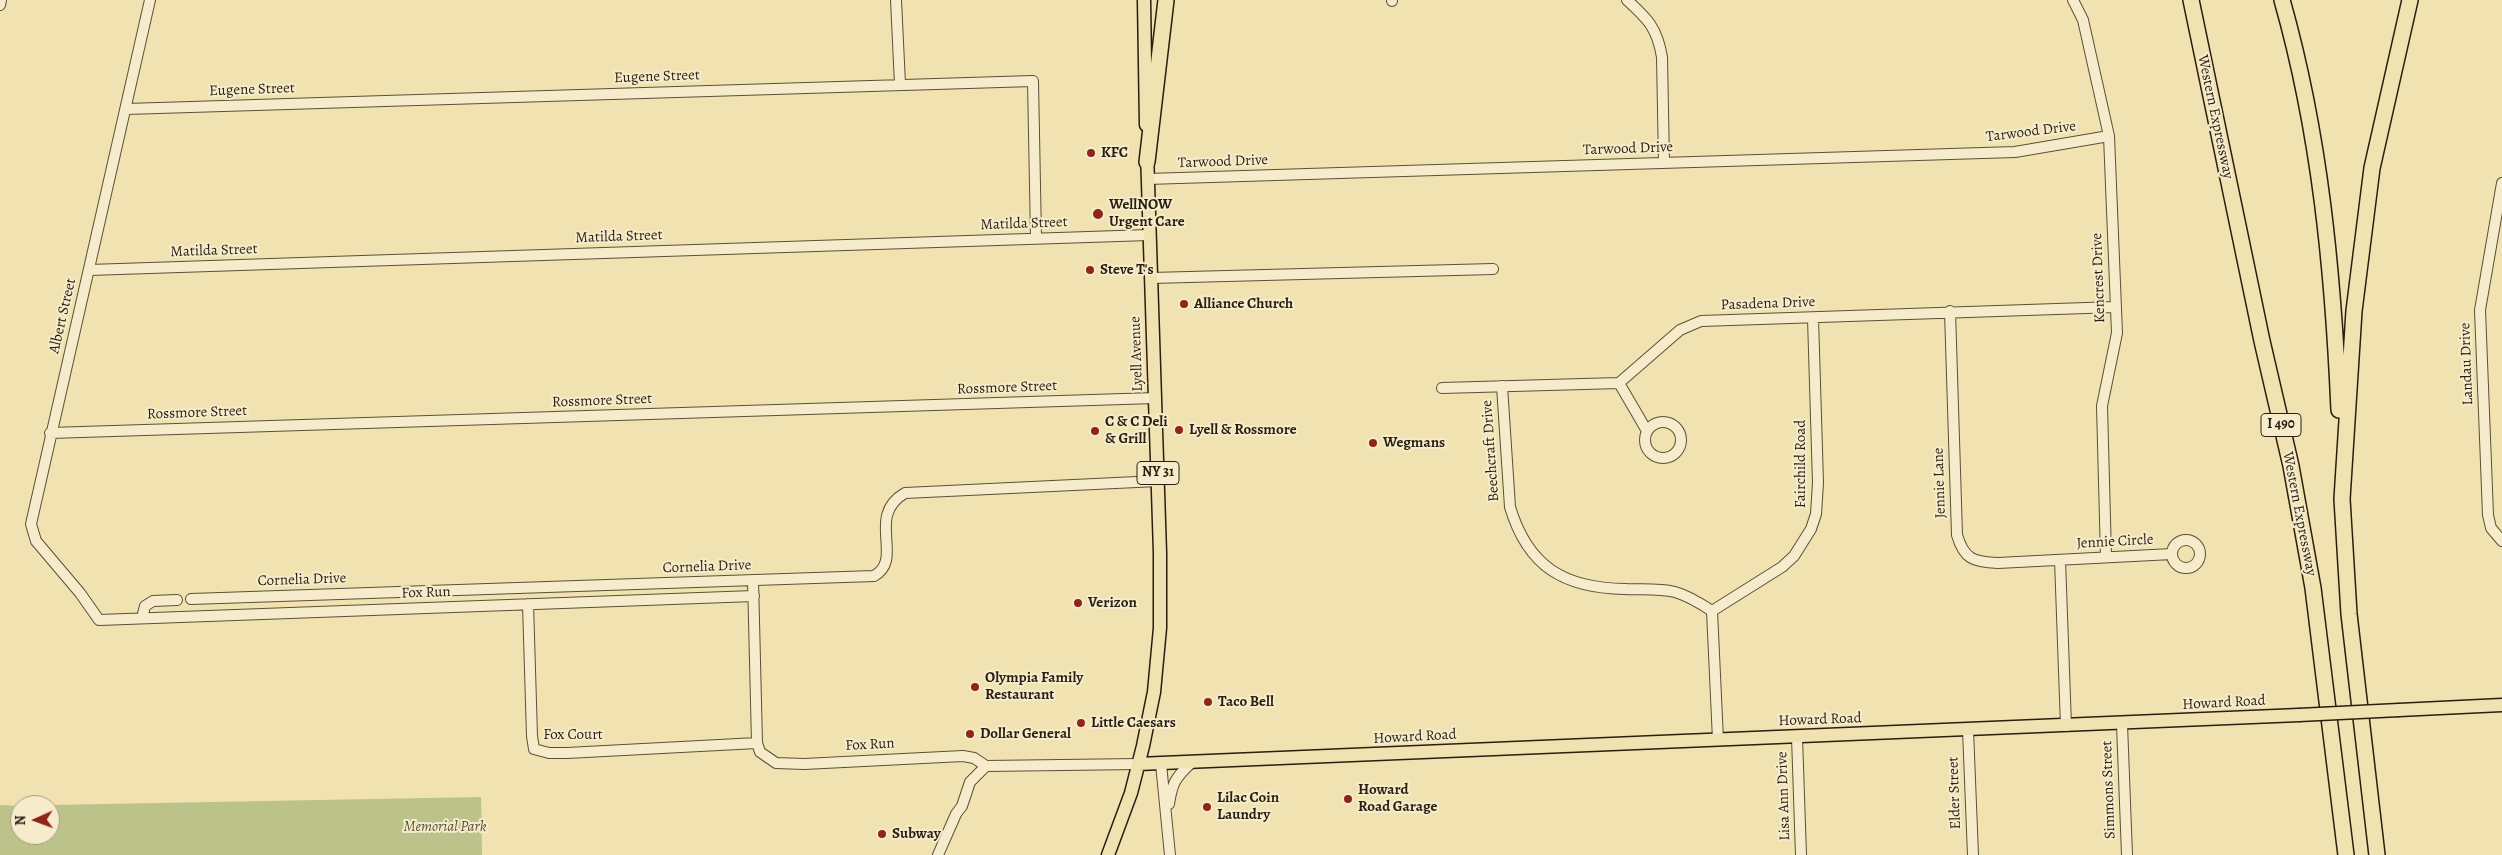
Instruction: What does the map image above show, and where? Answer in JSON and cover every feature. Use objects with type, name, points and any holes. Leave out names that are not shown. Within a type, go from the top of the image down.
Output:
[{"type":"highway","points":[[1147,162],[1166,0]]},
{"type":"highway","points":[[2181,0],[2210,90]]},
{"type":"highway","name":"Western Expressway","points":[[2191,0],[2290,466],[2311,578],[2334,742],[2346,855]]},
{"type":"highway","points":[[2282,0],[2304,83],[2326,225],[2337,380],[2350,623],[2376,855]]},
{"type":"highway","points":[[2342,499],[2354,311],[2372,168],[2409,2]]},
{"type":"main road","name":"Lyell Avenue","points":[[1138,764],[1154,692],[1160,636],[1161,587],[1147,179],[1144,0]]},
{"type":"main road","name":"Howard Road","points":[[1138,764],[2122,724],[2502,705]]},
{"type":"main road","name":"NY 31","points":[[1108,855],[1124,815],[1138,764]]},
{"type":"street","points":[[0,5],[1,0]]},
{"type":"street","name":"Albert Street","points":[[99,620],[80,593],[41,549],[32,533],[32,514],[150,0]]},
{"type":"street","points":[[896,0],[900,84]]},
{"type":"street","points":[[1627,0],[1654,27],[1659,40],[1662,57],[1664,163]]},
{"type":"street","name":"Kencrest Drive","points":[[2073,0],[2083,20],[2109,136],[2117,333],[2114,355],[2104,386],[2102,406],[2106,558]]},
{"type":"street","name":"Eugene Street","points":[[126,109],[1032,81],[1036,238]]},
{"type":"street","name":"Tarwood Drive","points":[[1147,179],[2015,152],[2109,136]]},
{"type":"street","name":"Landau Drive","points":[[2502,183],[2480,310],[2488,515],[2491,528],[2502,542]]},
{"type":"street","name":"Matilda Street","points":[[89,270],[1149,235]]},
{"type":"street","points":[[1151,278],[1493,268]]},
{"type":"street","name":"Pasadena Drive","points":[[1619,383],[1680,330],[1701,321],[1950,311],[2116,307]]},
{"type":"street","name":"Jennie Lane","points":[[1950,311],[1957,534],[1961,550],[1969,557],[1981,562],[2060,560]]},
{"type":"street","name":"Fairchild Road","points":[[1712,611],[1782,567],[1794,556],[1811,529],[1818,499],[1813,318]]},
{"type":"street","points":[[1442,388],[1619,383],[1647,431]]},
{"type":"street","name":"Beechcraft Drive","points":[[1502,386],[1510,507],[1519,532],[1534,555],[1552,572],[1572,582],[1600,588],[1654,589],[1675,592],[1693,598],[1712,611]]},
{"type":"street","name":"Rossmore Street","points":[[50,433],[1155,398]]},
{"type":"street","name":"Cornelia Drive","points":[[191,599],[874,576],[882,572],[887,564],[886,512],[891,504],[905,493],[1158,481]]},
{"type":"street","name":"Jennie Circle","points":[[2060,560],[2172,554]]},
{"type":"street","points":[[2060,560],[2066,726]]},
{"type":"street","points":[[753,580],[757,743]]},
{"type":"street","name":"Fox Run","points":[[99,620],[754,596]]},
{"type":"street","points":[[142,618],[145,606],[153,601],[177,600]]},
{"type":"street","name":"Fox Court","points":[[528,604],[534,749],[539,752],[567,753],[757,743]]},
{"type":"street","points":[[1712,611],[1718,740]]},
{"type":"street","name":"Simmons Street","points":[[2122,724],[2127,855]]},
{"type":"street","name":"Elder Street","points":[[1968,730],[1973,855]]},
{"type":"street","name":"Lisa Ann Drive","points":[[1797,737],[1801,855]]},
{"type":"street","name":"Fox Run","points":[[757,743],[760,752],[776,763],[804,764],[963,756],[974,758],[986,766],[1138,764]]},
{"type":"street","points":[[1168,814],[1172,786],[1178,775],[1191,763]]},
{"type":"street","points":[[1161,764],[1168,814],[1170,855]]},
{"type":"street","points":[[938,855],[956,814],[962,806],[970,782],[986,766]]},
{"type":"green space","name":"Memorial Park","points":[[481,797],[482,855],[0,855],[0,805],[10,806],[10,845],[60,845],[60,805]]},
{"type":"place","name":"KFC","points":[[1091,153]]},
{"type":"place","name":"WellNOW Urgent Care","points":[[1098,214]]},
{"type":"place","name":"Steve T's","points":[[1090,270]]},
{"type":"place","name":"Alliance Church","points":[[1184,304]]},
{"type":"place","name":"Lyell & Rossmore","points":[[1179,430]]},
{"type":"place","name":"C & C Deli & Grill","points":[[1095,431]]},
{"type":"place","name":"Wegmans","points":[[1373,443]]},
{"type":"place","name":"Verizon","points":[[1078,603]]},
{"type":"place","name":"Olympia Family Restaurant","points":[[975,687]]},
{"type":"place","name":"Taco Bell","points":[[1208,702]]},
{"type":"place","name":"Little Caesars","points":[[1081,723]]},
{"type":"place","name":"Dollar General","points":[[970,734]]},
{"type":"place","name":"Howard Road Garage","points":[[1348,799]]},
{"type":"place","name":"Lilac Coin Laundry","points":[[1207,807]]},
{"type":"place","name":"Subway","points":[[882,834]]}]
